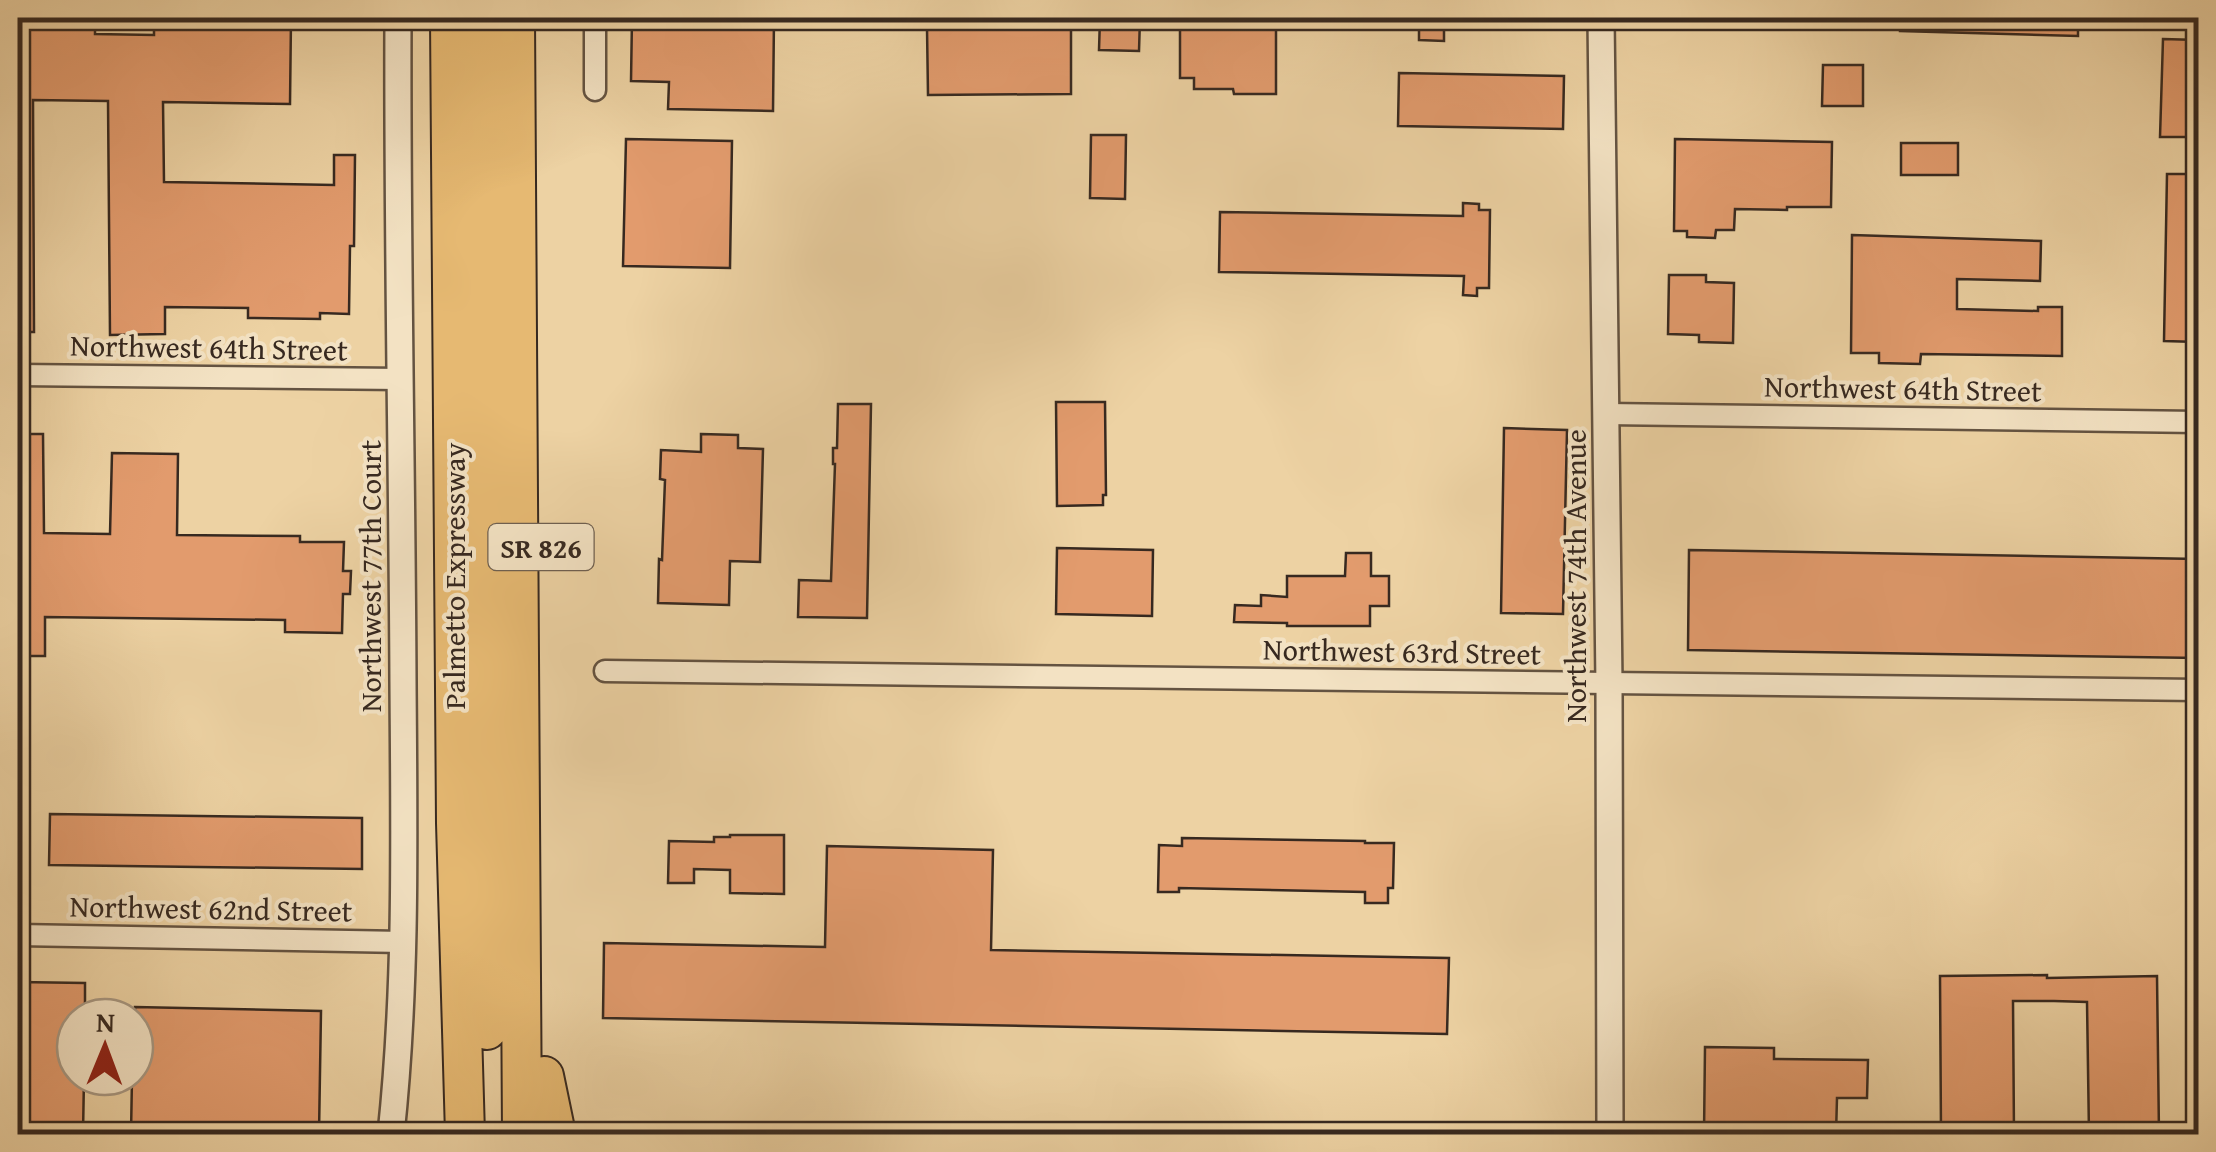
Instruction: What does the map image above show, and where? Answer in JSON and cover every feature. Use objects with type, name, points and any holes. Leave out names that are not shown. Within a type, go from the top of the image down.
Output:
[{"type":"highway","name":"Palmetto Expressway","points":[[450,18],[456,803],[465,1134]]},
{"type":"highway","points":[[480,18],[488,1134]]},
{"type":"highway","points":[[515,18],[522,1134]]},
{"type":"highway","name":"SR 826","points":[[540,18],[544,1134]]},
{"type":"highway","points":[[442,1134],[460,983]]},
{"type":"highway","points":[[544,1076],[556,1134]]},
{"type":"street","name":"Northwest 77th Court","points":[[391,1134],[400,1028],[405,872],[398,18]]},
{"type":"street","points":[[595,18],[596,90]]},
{"type":"street","name":"Northwest 74th Avenue","points":[[1601,18],[1610,1134]]},
{"type":"street","name":"Northwest 64th Street","points":[[18,375],[400,379]]},
{"type":"street","name":"Northwest 64th Street","points":[[1606,414],[2198,422]]},
{"type":"street","name":"Northwest 63rd Street","points":[[605,671],[2198,690]]},
{"type":"street","name":"Northwest 62nd Street","points":[[18,935],[403,942]]},
{"type":"building","points":[[18,18],[95,18],[95,34],[154,35],[154,20],[291,18],[290,104],[163,102],[164,182],[334,185],[334,155],[355,155],[349,314],[320,313],[320,319],[248,318],[248,308],[165,307],[165,334],[110,335],[108,101],[33,100],[34,332],[18,332]]},
{"type":"building","points":[[632,18],[774,18],[773,111],[668,109],[669,82],[631,81]]},
{"type":"building","points":[[1004,18],[1071,18],[1071,94],[928,95],[927,28],[1004,28]]},
{"type":"building","points":[[1100,18],[1140,18],[1139,51],[1099,50]]},
{"type":"building","points":[[1180,18],[1276,18],[1276,94],[1194,89],[1194,78],[1180,78]]},
{"type":"building","points":[[1419,18],[1444,18],[1444,41],[1419,40]]},
{"type":"building","points":[[1900,18],[2078,18],[2078,36],[1900,31]]},
{"type":"building","points":[[2163,39],[2198,40],[2198,137],[2160,137]]},
{"type":"building","points":[[1823,65],[1863,65],[1863,106],[1822,106]]},
{"type":"building","points":[[1399,73],[1564,76],[1563,129],[1398,126]]},
{"type":"building","points":[[1091,135],[1126,135],[1125,199],[1090,198]]},
{"type":"building","points":[[626,139],[732,141],[730,268],[623,266]]},
{"type":"building","points":[[1675,139],[1832,142],[1831,207],[1735,209],[1734,230],[1716,230],[1715,238],[1687,237],[1687,231],[1674,231]]},
{"type":"building","points":[[1901,143],[1958,143],[1958,175],[1901,175]]},
{"type":"building","points":[[2167,174],[2198,174],[2198,342],[2164,341]]},
{"type":"building","points":[[1463,203],[1479,204],[1479,210],[1490,210],[1489,288],[1477,288],[1477,296],[1463,295],[1464,276],[1219,272],[1220,212],[1463,216]]},
{"type":"building","points":[[1852,235],[2041,241],[2040,281],[1957,279],[1957,309],[2038,311],[2038,307],[2062,307],[2062,356],[1921,354],[1920,364],[1879,363],[1879,353],[1851,353]]},
{"type":"building","points":[[1669,275],[1706,275],[1706,282],[1734,283],[1733,343],[1699,342],[1699,335],[1668,334]]},
{"type":"building","points":[[1056,402],[1105,402],[1103,505],[1057,506]]},
{"type":"building","points":[[838,404],[871,404],[867,618],[798,617],[799,580],[831,581],[833,448],[837,448]]},
{"type":"building","points":[[1504,428],[1567,430],[1563,614],[1501,613]]},
{"type":"building","points":[[18,434],[43,434],[44,533],[110,534],[112,453],[178,454],[177,535],[300,536],[300,542],[344,542],[343,571],[351,571],[350,594],[343,594],[342,633],[285,632],[285,620],[45,617],[45,656],[18,656]]},
{"type":"building","points":[[701,434],[738,435],[738,448],[763,449],[760,562],[730,561],[729,605],[658,603],[665,480],[660,479],[661,450],[701,452]]},
{"type":"building","points":[[1057,548],[1153,550],[1152,616],[1056,614]]},
{"type":"building","points":[[1689,550],[2198,559],[2198,658],[1688,650]]},
{"type":"building","points":[[1346,553],[1371,553],[1371,576],[1389,576],[1389,606],[1370,606],[1370,626],[1234,622],[1235,605],[1261,606],[1261,595],[1287,597],[1287,576],[1345,576]]},
{"type":"building","points":[[50,814],[362,818],[362,869],[49,865]]},
{"type":"building","points":[[784,835],[784,894],[730,893],[730,870],[694,869],[694,883],[668,883],[669,841],[714,842],[714,837]]},
{"type":"building","points":[[1182,838],[1394,843],[1393,888],[1388,888],[1388,903],[1365,903],[1365,892],[1179,888],[1179,892],[1158,892],[1159,845],[1182,846]]},
{"type":"building","points":[[827,846],[993,850],[991,950],[1449,958],[1447,1034],[603,1018],[604,943],[825,947]]},
{"type":"building","points":[[1940,976],[2157,976],[2159,1134],[2089,1134],[2087,1002],[2013,1001],[2014,1134],[1941,1134]]},
{"type":"building","points":[[18,982],[85,983],[85,997],[55,997],[55,1097],[84,1097],[83,1134],[18,1134]]},
{"type":"building","points":[[155,1007],[321,1011],[319,1134],[131,1134],[132,1097],[155,1097]]},
{"type":"building","points":[[1705,1047],[1774,1048],[1774,1059],[1868,1060],[1867,1098],[1837,1098],[1836,1134],[1704,1134]]}]
